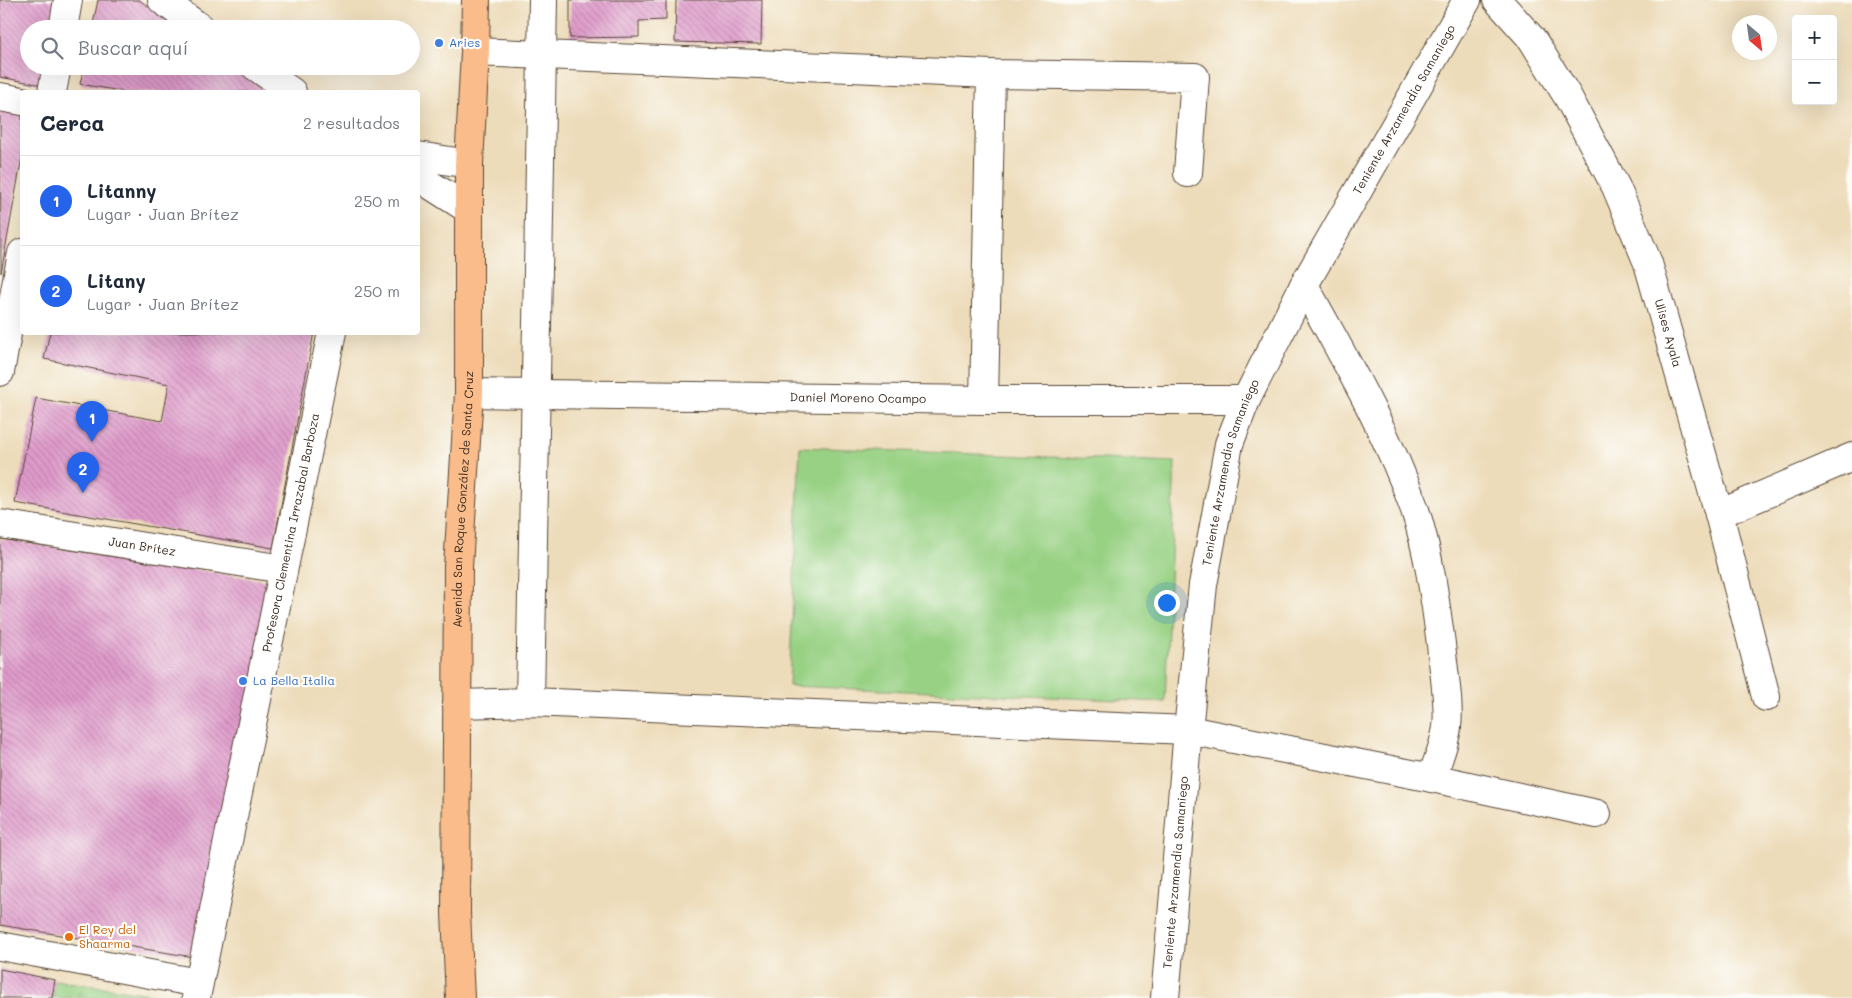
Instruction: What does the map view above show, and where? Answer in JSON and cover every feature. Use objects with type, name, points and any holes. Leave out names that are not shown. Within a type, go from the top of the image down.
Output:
[{"type":"highway","name":"Avenida San Roque González de Santa Cruz","points":[[460,998],[456,913],[458,567],[469,393],[468,209],[476,52],[476,0]]},
{"type":"street","points":[[65,20],[68,0]]},
{"type":"street","points":[[162,0],[190,20]]},
{"type":"street","points":[[530,702],[543,0]]},
{"type":"street","name":"Teniente Arzamendia Samaniego","points":[[1165,998],[1188,730],[1203,585],[1216,506],[1229,444],[1246,400],[1304,285],[1467,0]]},
{"type":"street","name":"Ulises Ayala","points":[[1497,0],[1532,39],[1568,97],[1616,187],[1648,263],[1719,514],[1766,697]]},
{"type":"street","points":[[476,52],[991,74],[1195,77],[1188,174]]},
{"type":"street","points":[[984,400],[991,74]]},
{"type":"street","points":[[52,90],[55,75]]},
{"type":"street","points":[[268,75],[289,90]]},
{"type":"street","points":[[0,97],[20,102]]},
{"type":"street","points":[[420,156],[469,164]]},
{"type":"street","points":[[420,178],[468,209]]},
{"type":"street","points":[[0,372],[20,263]]},
{"type":"street","points":[[1304,285],[1374,415],[1397,464],[1415,511],[1426,553],[1436,604],[1444,669],[1447,726],[1432,778]]},
{"type":"street","name":"Profesora Clementina Irrazabal Barboza","points":[[197,991],[331,335]]},
{"type":"street","name":"Daniel Moreno Ocampo","points":[[469,393],[984,400],[1246,400]]},
{"type":"street","points":[[1719,514],[1852,457]]},
{"type":"street","name":"Juan Brítez","points":[[0,524],[284,569]]},
{"type":"street","points":[[457,704],[530,702],[1188,730],[1432,778],[1597,814]]},
{"type":"street","points":[[0,946],[197,991]]},
{"type":"green space","points":[[800,447],[1175,462],[1165,702],[789,686]]},
{"type":"green space","points":[[55,980],[176,998],[52,998]]},
{"type":"building","points":[[0,0],[55,0],[52,20],[20,20],[20,75],[44,75],[42,85],[0,77]]},
{"type":"building","points":[[98,0],[139,0],[168,20],[94,20]]},
{"type":"building","points":[[570,0],[666,0],[666,20],[639,21],[639,37],[570,38]]},
{"type":"building","points":[[676,0],[762,0],[761,44],[675,42]]},
{"type":"building","points":[[82,75],[247,75],[269,90],[114,90],[80,84]]},
{"type":"building","points":[[0,110],[20,113],[20,168],[1,273]]},
{"type":"building","points":[[49,335],[313,335],[273,548],[15,503],[36,398],[162,421],[169,384],[44,359]]},
{"type":"building","points":[[0,539],[275,582],[193,957],[0,925]]},
{"type":"building","points":[[0,969],[55,980],[52,998],[0,998]]},
{"type":"place","name":"Aries","points":[[439,43]]},
{"type":"place","name":"Litanny","points":[[92,442]]},
{"type":"place","name":"Litany","points":[[83,493]]},
{"type":"place","name":"La Bella Italia","points":[[243,681]]},
{"type":"place","name":"El Rey del Shaarma","points":[[69,937]]}]
